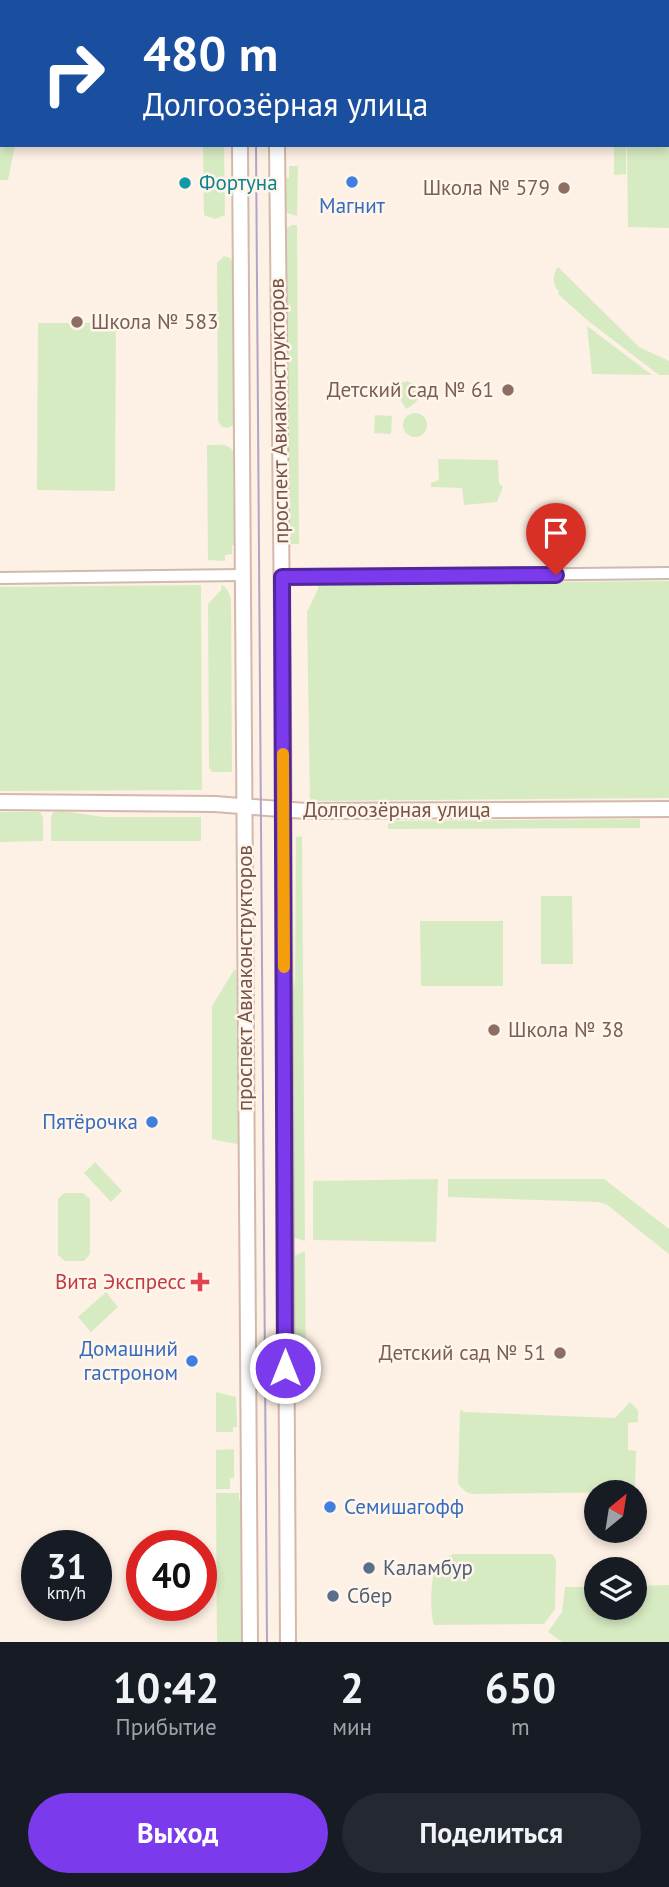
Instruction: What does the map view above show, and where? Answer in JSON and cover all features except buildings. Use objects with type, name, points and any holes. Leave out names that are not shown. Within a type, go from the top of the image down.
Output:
[{"type":"street","name":"проспект Авиаконструкторов","points":[[240,147],[250,1642]]},
{"type":"street","name":"проспект Авиаконструкторов","points":[[277,147],[284,809],[288,1642]]},
{"type":"street","points":[[282,577],[669,573]]},
{"type":"street","points":[[0,578],[242,575]]},
{"type":"street","name":"Долгоозёрная улица","points":[[0,802],[244,806],[306,811],[669,809]]},
{"type":"green space","points":[[0,147],[15,147],[8,180],[0,180]]},
{"type":"green space","points":[[203,147],[224,147],[225,215],[215,219],[204,215]]},
{"type":"green space","points":[[614,147],[626,147],[626,174],[614,175]]},
{"type":"green space","points":[[627,147],[669,147],[669,228],[628,227]]},
{"type":"green space","points":[[289,166],[298,166],[297,216],[284,212],[284,178],[289,178]]},
{"type":"green space","points":[[297,225],[299,544],[287,544],[284,230]]},
{"type":"green space","points":[[224,256],[230,258],[233,263],[235,420],[228,428],[222,427],[218,421],[217,263]]},
{"type":"green space","points":[[558,267],[639,347],[669,361],[669,375],[659,375],[587,320],[558,294],[554,280]]},
{"type":"green space","points":[[38,323],[116,323],[115,491],[37,490]]},
{"type":"green space","points":[[587,326],[652,375],[592,374]]},
{"type":"green space","points":[[407,381],[420,387],[420,395],[417,401],[406,409],[392,385]]},
{"type":"green space","points":[[415,413],[423,417],[427,425],[423,433],[415,437],[407,433],[403,425],[407,417]]},
{"type":"green space","points":[[375,415],[392,416],[391,434],[374,433]]},
{"type":"green space","points":[[207,445],[227,446],[235,455],[236,545],[232,545],[232,554],[225,555],[225,561],[208,560]]},
{"type":"green space","points":[[438,459],[498,460],[499,483],[503,487],[497,502],[464,505],[462,488],[431,487],[431,483],[439,480]]},
{"type":"green space","points":[[669,581],[669,798],[310,801],[307,612],[318,584]]},
{"type":"green space","points":[[201,585],[202,790],[0,791],[0,587]]},
{"type":"green space","points":[[222,585],[231,599],[232,772],[212,772],[209,767],[208,604],[221,590]]},
{"type":"green space","points":[[0,812],[40,812],[43,818],[43,841],[0,842]]},
{"type":"green space","points":[[53,812],[103,817],[201,817],[201,841],[51,841]]},
{"type":"green space","points":[[640,819],[640,828],[388,829],[388,821]]},
{"type":"green space","points":[[302,836],[305,1241],[292,1237],[290,1013],[295,980],[296,837]]},
{"type":"green space","points":[[541,896],[572,896],[573,964],[541,964]]},
{"type":"green space","points":[[420,921],[503,921],[503,986],[421,986]]},
{"type":"green space","points":[[234,970],[240,1010],[241,1145],[212,1139],[212,1006]]},
{"type":"green space","points":[[95,1162],[122,1191],[111,1202],[84,1173]]},
{"type":"green space","points":[[438,1179],[436,1242],[313,1240],[313,1181]]},
{"type":"green space","points":[[448,1179],[604,1179],[669,1229],[669,1254],[606,1204],[448,1197]]},
{"type":"green space","points":[[64,1193],[83,1193],[90,1199],[90,1254],[84,1261],[65,1261],[58,1255],[58,1199]]},
{"type":"green space","points":[[305,1251],[306,1385],[293,1384],[292,1257]]},
{"type":"green space","points":[[106,1292],[118,1307],[91,1332],[78,1317]]},
{"type":"green space","points":[[216,1392],[236,1397],[237,1427],[233,1427],[233,1432],[216,1432]]},
{"type":"green space","points":[[630,1402],[638,1410],[638,1422],[628,1423],[628,1450],[636,1451],[635,1480],[584,1480],[584,1493],[472,1494],[458,1484],[462,1409],[463,1412],[615,1418]]},
{"type":"green space","points":[[234,1449],[234,1478],[230,1478],[230,1489],[216,1489],[216,1450]]},
{"type":"green space","points":[[216,1493],[239,1493],[239,1500],[244,1500],[245,1639],[240,1642],[217,1642]]},
{"type":"green space","points":[[453,1554],[552,1554],[556,1560],[555,1609],[544,1624],[434,1625],[431,1596],[434,1573],[446,1558]]},
{"type":"green space","points":[[669,1585],[669,1642],[562,1642],[548,1632],[562,1612],[565,1587],[584,1587],[584,1620],[647,1620],[647,1586]]},
{"type":"tram line","points":[[256,147],[267,1642]]},
{"type":"slow traffic","points":[[283,754],[284,967]]},
{"type":"place","name":"Магнит","points":[[352,182]]},
{"type":"place","name":"Фортуна","points":[[185,183]]},
{"type":"place","name":"Школа № 579","points":[[564,188]]},
{"type":"place","name":"Школа № 583","points":[[77,322]]},
{"type":"place","name":"Детский сад № 61","points":[[508,390]]},
{"type":"place","name":"Школа № 38","points":[[494,1030]]},
{"type":"place","name":"Пятёрочка","points":[[152,1122]]},
{"type":"place","name":"Вита Экспресс","points":[[200,1282]]},
{"type":"place","name":"Детский сад № 51","points":[[560,1353]]},
{"type":"place","name":"Домашний гастроном","points":[[192,1361]]},
{"type":"place","name":"Семишагофф","points":[[330,1507]]},
{"type":"place","name":"Каламбур","points":[[369,1568]]},
{"type":"place","name":"Сбер","points":[[333,1596]]},
{"type":"route","points":[[285,1368],[282,577],[556,575]]}]
